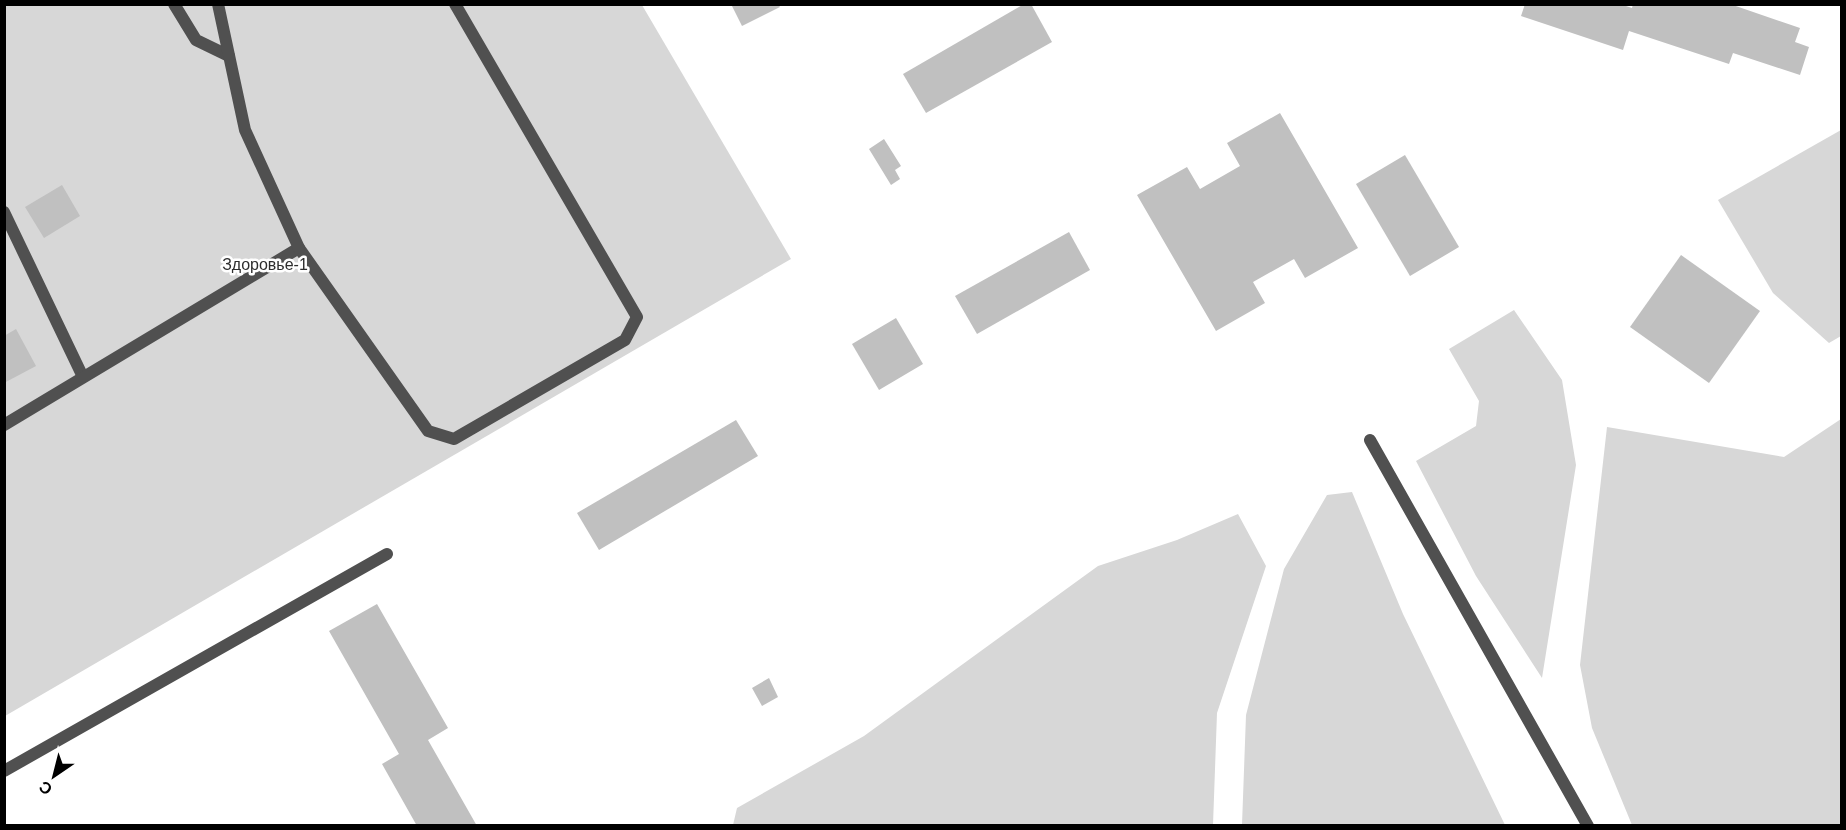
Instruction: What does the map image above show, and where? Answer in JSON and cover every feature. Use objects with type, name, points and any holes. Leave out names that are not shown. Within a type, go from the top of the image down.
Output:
[{"type":"street","points":[[174,4],[196,40],[229,56]]},
{"type":"street","points":[[218,4],[244,130],[299,248],[428,431],[454,440],[625,340],[637,317],[456,4]]},
{"type":"street","points":[[4,212],[83,378]]},
{"type":"street","points":[[4,425],[299,248]]},
{"type":"street","points":[[1370,440],[1588,825]]},
{"type":"street","points":[[4,771],[387,554]]},
{"type":"green space","name":"Здоровье-1","points":[[5,5],[642,5],[791,259],[5,716]]},
{"type":"green space","points":[[1841,130],[1841,336],[1829,343],[1773,293],[1718,200]]},
{"type":"green space","points":[[1514,310],[1562,380],[1576,465],[1542,678],[1476,576],[1416,461],[1476,426],[1479,401],[1449,349]]},
{"type":"green space","points":[[1841,419],[1841,825],[1632,825],[1592,728],[1580,665],[1607,427],[1784,457]]},
{"type":"green space","points":[[1352,492],[1403,614],[1505,825],[1242,825],[1246,715],[1284,569],[1327,495]]},
{"type":"green space","points":[[1238,514],[1266,566],[1217,713],[1213,825],[733,825],[737,808],[864,736],[1098,566],[1177,540]]},
{"type":"building","points":[[731,4],[778,4],[780,7],[742,26]]},
{"type":"building","points":[[1024,4],[1031,4],[1052,42],[926,113],[903,74]]},
{"type":"building","points":[[1525,4],[1620,4],[1632,8],[1633,4],[1730,4],[1800,28],[1795,42],[1809,47],[1800,75],[1733,53],[1729,64],[1629,31],[1623,50],[1521,16]]},
{"type":"building","points":[[1280,113],[1358,248],[1305,278],[1294,259],[1253,282],[1265,303],[1216,331],[1137,195],[1187,167],[1200,189],[1240,166],[1227,143]]},
{"type":"building","points":[[884,139],[901,166],[895,170],[900,179],[891,185],[869,149]]},
{"type":"building","points":[[1405,155],[1459,247],[1410,276],[1356,184]]},
{"type":"building","points":[[62,185],[80,216],[44,238],[25,207]]},
{"type":"building","points":[[1069,232],[1090,270],[977,334],[955,296]]},
{"type":"building","points":[[1681,255],[1760,311],[1709,383],[1630,327]]},
{"type":"building","points":[[896,318],[923,364],[879,390],[852,344]]},
{"type":"building","points":[[16,329],[36,366],[4,383],[4,336]]},
{"type":"building","points":[[736,420],[758,456],[599,550],[577,513]]},
{"type":"building","points":[[377,604],[448,728],[428,740],[477,826],[417,826],[382,764],[399,754],[329,631]]},
{"type":"building","points":[[769,678],[778,697],[762,706],[752,688]]}]
